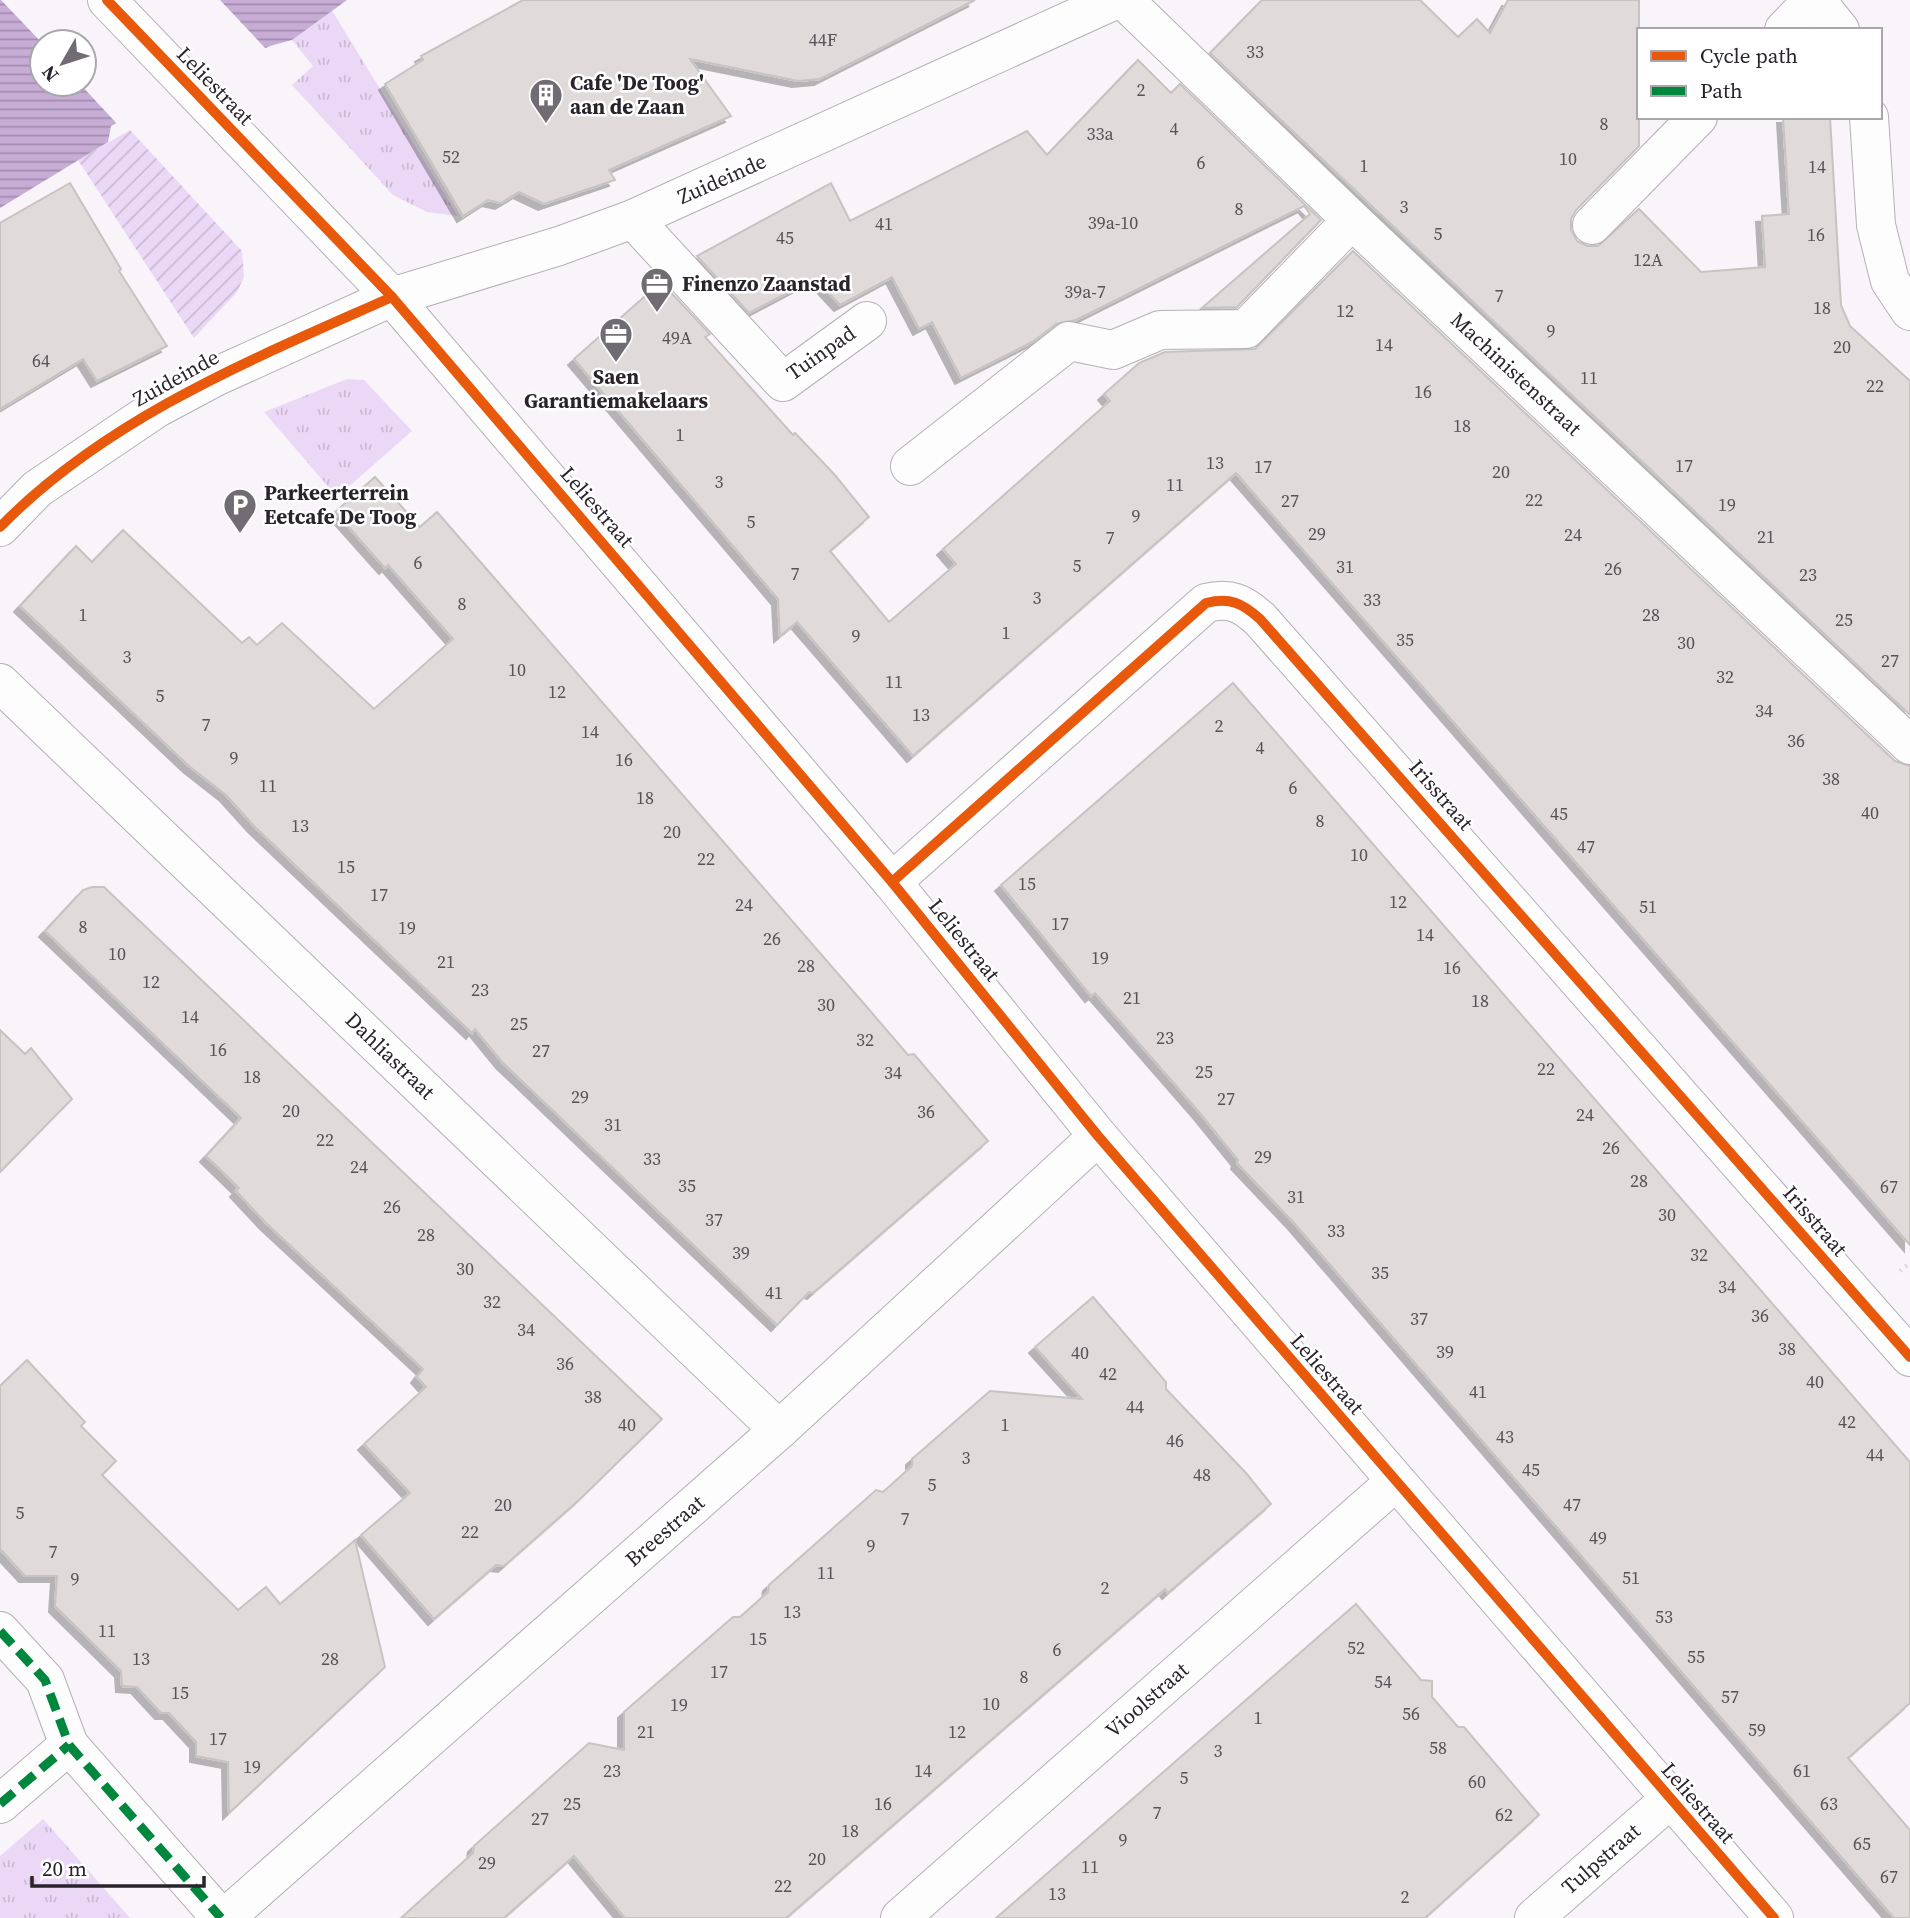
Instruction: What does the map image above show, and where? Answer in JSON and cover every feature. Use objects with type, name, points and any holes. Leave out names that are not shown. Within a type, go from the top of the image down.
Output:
[{"type":"street","name":"Leliestraat","points":[[107,0],[392,297],[892,882],[1097,1136],[1669,1800],[1774,1918]]},
{"type":"street","name":"Zuideinde","points":[[0,527],[37,489],[157,408],[215,377],[392,297],[559,246],[633,219],[1115,0]]},
{"type":"street","name":"Machinistenstraat","points":[[1124,0],[1352,220],[1910,745]]},
{"type":"street","points":[[1786,28],[1814,0],[1838,28]]},
{"type":"street","points":[[1592,225],[1696,119]]},
{"type":"street","points":[[1869,119],[1876,225],[1890,281],[1910,311]]},
{"type":"street","name":"Tuinpad","points":[[633,219],[783,382],[867,320]]},
{"type":"street","points":[[910,466],[1069,341],[1114,350],[1160,330],[1246,329],[1352,220]]},
{"type":"street","name":"Irisstraat","points":[[892,882],[1206,603],[1223,599],[1243,603],[1260,619],[1910,1357]]},
{"type":"street","name":"Dahliastraat","points":[[0,683],[779,1430]]},
{"type":"street","name":"Breestraat","points":[[223,1918],[779,1430],[1097,1136]]},
{"type":"street","name":"Vioolstraat","points":[[900,1918],[1395,1482]]},
{"type":"street","points":[[0,1631],[45,1680],[69,1745],[223,1918]]},
{"type":"street","points":[[0,1804],[69,1745]]},
{"type":"street","name":"Tulpstraat","points":[[1534,1918],[1669,1800]]},
{"type":"path","points":[[1515,47],[1463,100],[1592,225]]},
{"type":"green space","points":[[331,9],[458,216],[427,212],[393,195],[292,85],[313,66],[292,40]]},
{"type":"green space","points":[[130,130],[242,251],[244,277],[237,292],[194,338],[78,160]]},
{"type":"green space","points":[[347,379],[364,380],[412,431],[337,497],[264,412]]},
{"type":"green space","points":[[43,1819],[130,1918],[0,1918],[0,1856]]},
{"type":"shaded area","points":[[0,0],[347,0],[292,40],[270,46],[111,126],[108,142],[0,208]]},
{"type":"pier","points":[[1,0],[220,0],[267,50],[119,126],[93,98],[98,98],[98,28],[28,28]]},
{"type":"building","points":[[523,0],[975,0],[820,79],[798,81],[690,59],[731,116],[609,170],[615,180],[544,204],[519,192],[501,203],[488,200],[463,216],[385,84],[423,60],[421,56]]},
{"type":"building","points":[[1262,0],[1420,0],[1458,37],[1477,19],[1490,33],[1508,0],[1639,0],[1639,146],[1576,210],[1571,219],[1571,230],[1577,241],[1587,246],[1598,246],[1639,209],[1701,272],[1765,267],[1762,216],[1789,214],[1783,119],[1830,119],[1841,305],[1850,326],[1910,381],[1910,715],[1210,53]]},
{"type":"building","points":[[1138,60],[1171,93],[1180,84],[1321,220],[1237,307],[1202,308],[1310,214],[1304,206],[1076,320],[1056,324],[1034,341],[961,378],[932,322],[919,329],[892,277],[840,305],[815,278],[749,313],[697,256],[831,183],[850,221],[1027,131],[1047,155]]},
{"type":"building","points":[[70,183],[121,269],[119,271],[167,346],[97,381],[83,359],[0,409],[0,223]]},
{"type":"building","points":[[1353,251],[1895,761],[1910,766],[1910,1245],[1236,473],[913,756],[797,622],[780,636],[778,599],[574,359],[661,282],[710,334],[705,337],[793,435],[795,433],[834,474],[869,517],[830,551],[889,622],[956,564],[943,549],[1110,401],[1104,394],[1139,363],[1165,352],[1255,349]]},
{"type":"building","points":[[375,477],[420,527],[437,512],[908,1055],[914,1054],[988,1141],[813,1293],[809,1292],[777,1325],[502,1062],[475,1029],[472,1033],[254,826],[226,795],[189,766],[20,606],[76,546],[92,562],[123,530],[242,643],[249,637],[257,645],[282,623],[374,709],[453,639],[388,565],[385,568],[335,512]]},
{"type":"building","points":[[1233,683],[1910,1462],[1910,1703],[1848,1758],[1910,1830],[1910,1918],[1894,1918],[1294,1223],[1237,1163],[1238,1160],[1199,1112],[1095,993],[1091,996],[1001,885]]},
{"type":"building","points":[[104,887],[662,1419],[579,1500],[504,1566],[496,1565],[434,1619],[361,1535],[410,1493],[364,1444],[426,1387],[417,1377],[423,1369],[266,1223],[236,1191],[239,1188],[206,1156],[241,1118],[45,931],[83,890]]},
{"type":"building","points":[[0,1030],[25,1054],[31,1048],[72,1099],[0,1172]]},
{"type":"building","points":[[1093,1297],[1166,1382],[1166,1389],[1246,1473],[1271,1504],[1168,1593],[1165,1589],[786,1918],[625,1918],[574,1856],[504,1918],[401,1918],[473,1853],[474,1846],[589,1743],[624,1750],[624,1712],[733,1617],[740,1617],[768,1592],[769,1585],[876,1490],[883,1492],[912,1466],[912,1459],[990,1391],[1082,1399],[1035,1347]]},
{"type":"building","points":[[27,1360],[85,1422],[81,1426],[116,1461],[102,1475],[238,1610],[266,1587],[280,1604],[355,1540],[385,1667],[229,1813],[228,1762],[196,1756],[196,1742],[169,1713],[161,1713],[137,1687],[122,1686],[121,1671],[55,1606],[57,1576],[25,1576],[0,1549],[0,1386]]},
{"type":"building","points":[[1356,1604],[1421,1680],[1432,1681],[1432,1697],[1458,1727],[1464,1727],[1539,1815],[1425,1918],[996,1918]]},
{"type":"marked path","points":[[0,1631],[45,1680],[69,1745],[221,1918]]},
{"type":"marked path","points":[[0,1804],[69,1745]]},
{"type":"cycle path","points":[[107,0],[392,297],[892,882],[1098,1136],[1774,1918]]},
{"type":"cycle path","points":[[0,527],[42,488],[87,453],[135,422],[235,368],[392,297]]},
{"type":"cycle path","points":[[892,882],[1206,603],[1229,601],[1241,605],[1260,619],[1910,1357]]},
{"type":"place","name":"Cafe 'De Toog' aan de Zaan","points":[[546,125]]},
{"type":"place","name":"Finenzo Zaanstad","points":[[657,314]]},
{"type":"place","name":"Saen Garantiemakelaars","points":[[616,364]]},
{"type":"place","name":"Parkeerterrein Eetcafe De Toog","points":[[240,535]]}]
